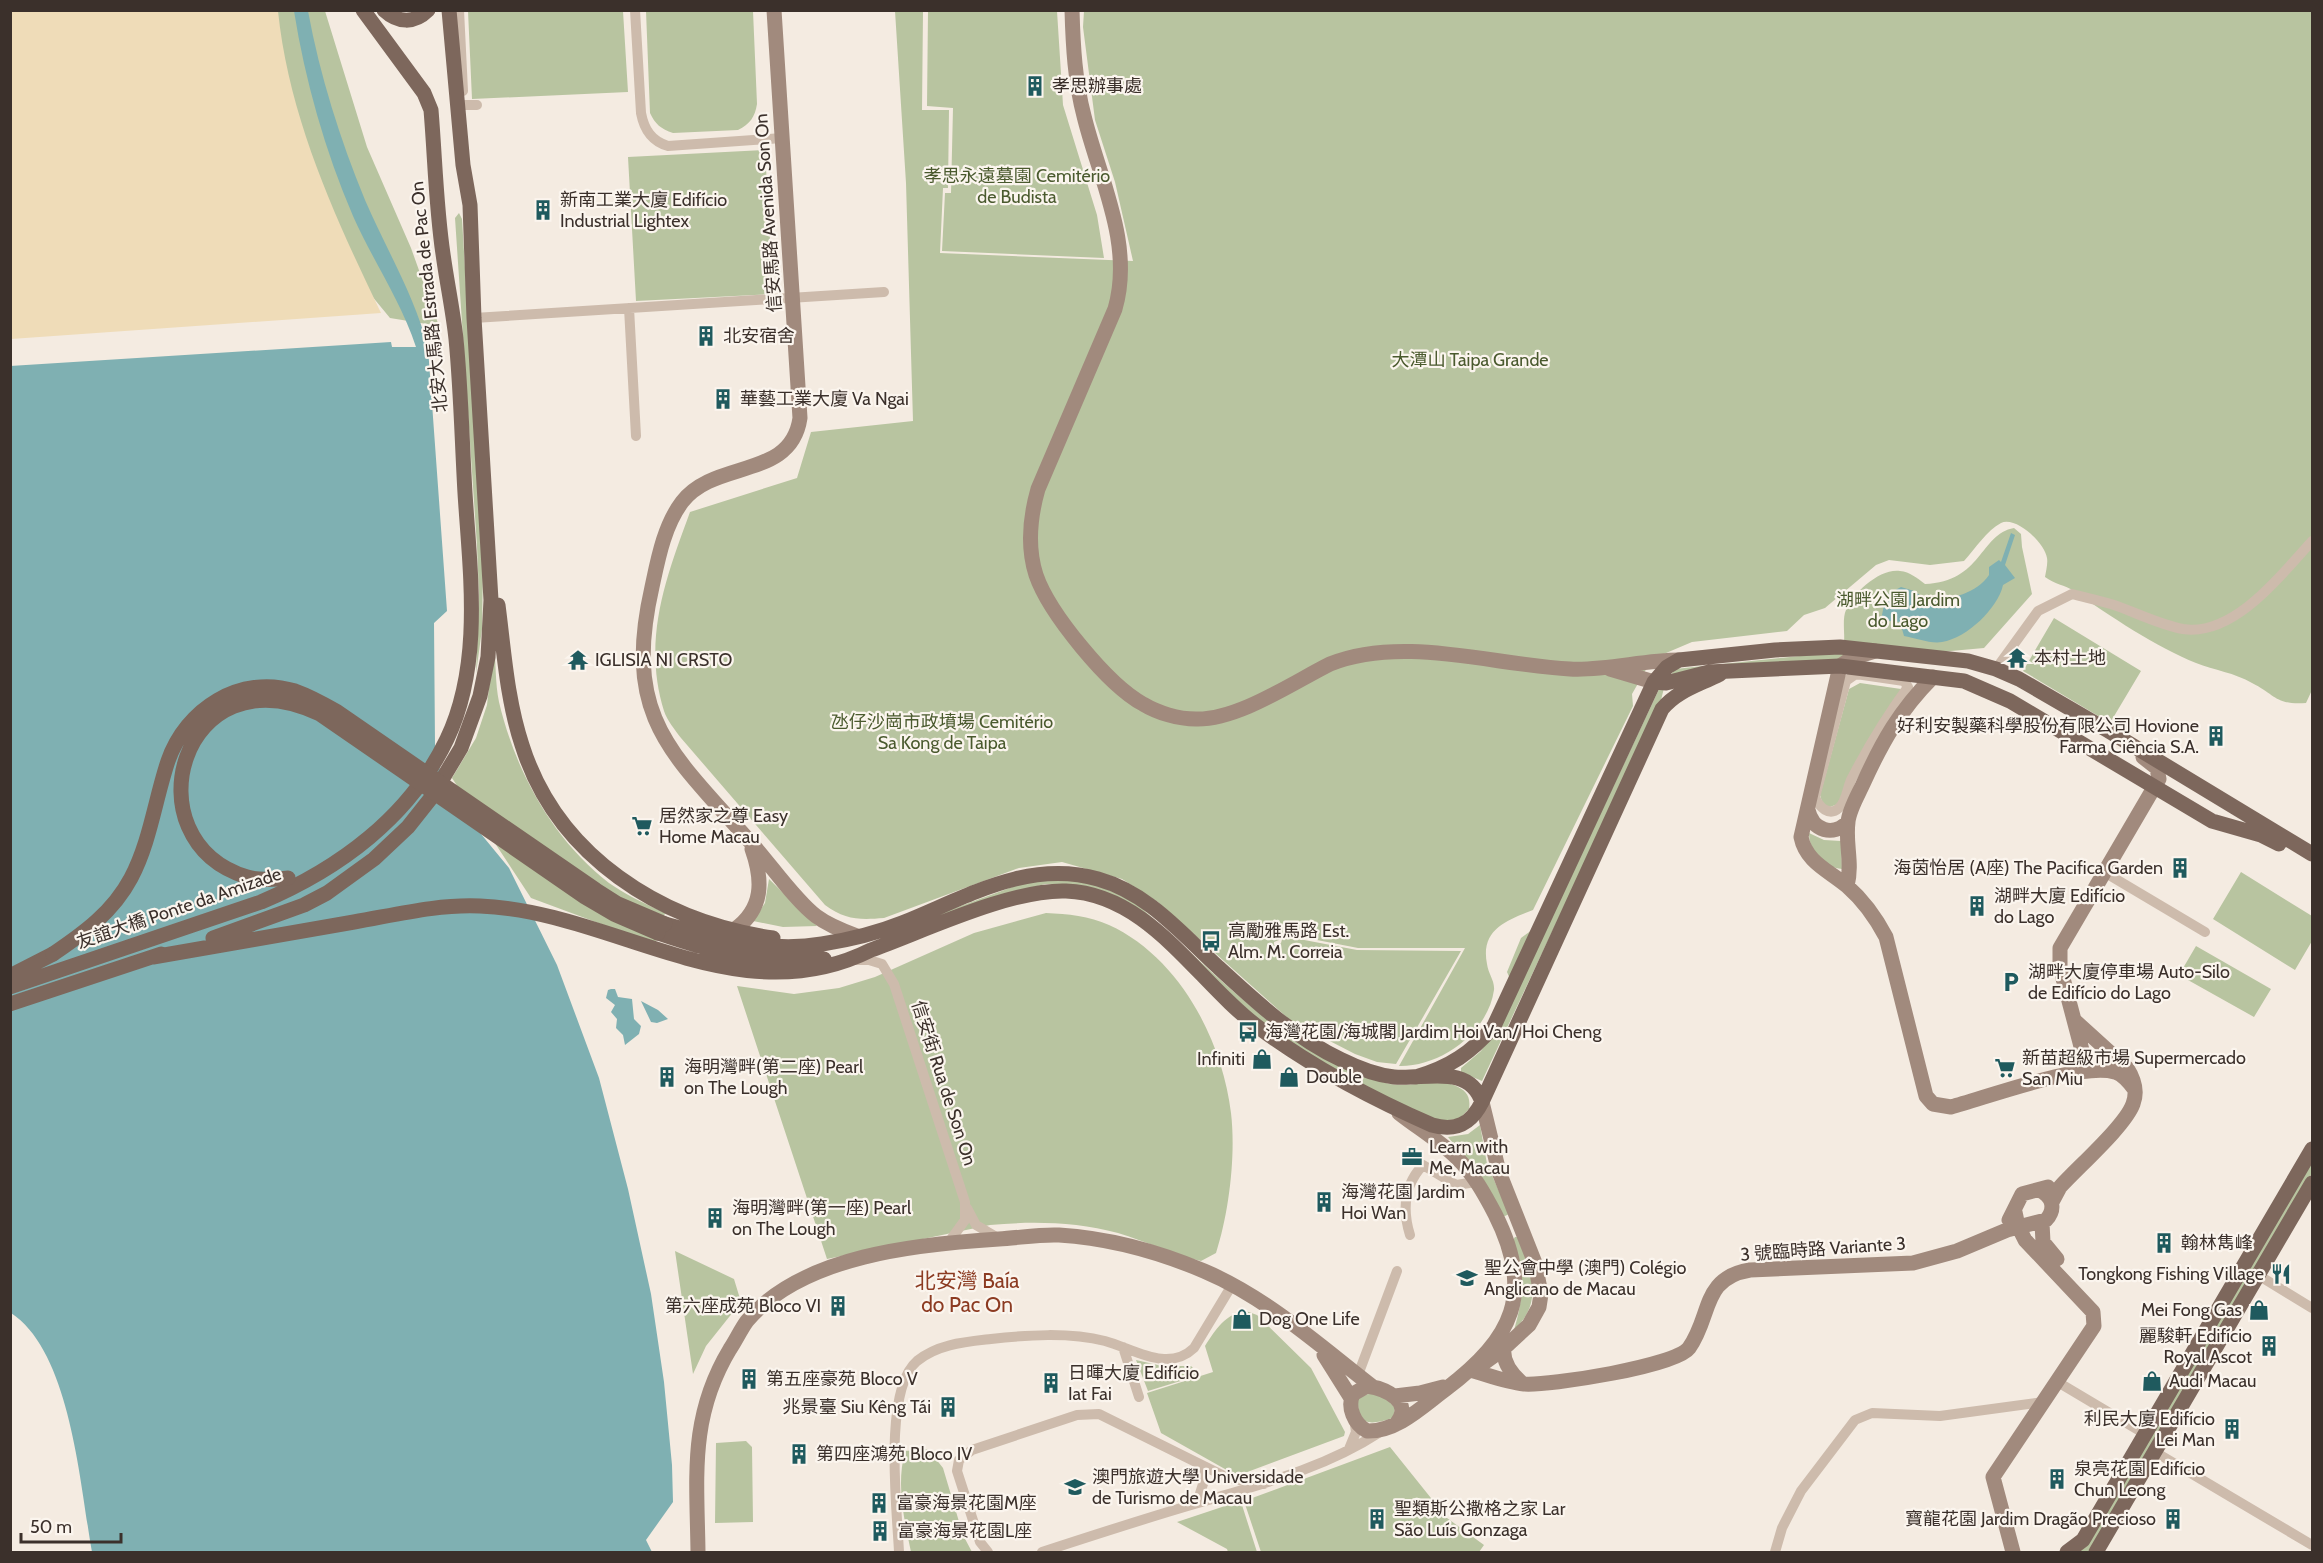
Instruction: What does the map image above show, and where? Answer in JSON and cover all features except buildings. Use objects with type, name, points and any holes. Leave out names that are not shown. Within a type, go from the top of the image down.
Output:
[{"type":"main road","name":"北安大馬路 Estrada de Pac On","points":[[363,10],[424,93],[431,110],[442,252],[456,340],[471,601]]},
{"type":"main road","points":[[384,10],[401,21],[416,19],[428,10]]},
{"type":"main road","points":[[153,957],[246,928],[304,905],[351,876],[408,827],[431,798],[461,748],[480,696],[488,657],[491,600],[474,318],[470,205],[463,165],[449,10]]},
{"type":"main road","points":[[483,481],[526,757],[557,817],[586,851],[612,874],[650,898],[680,912],[734,930],[789,940],[823,940],[857,936]]},
{"type":"main road","name":"友誼大橋 Ponte da Amizade","points":[[10,987],[261,902],[324,872],[387,823],[413,795],[448,738],[467,675],[471,601]]},
{"type":"main road","points":[[1416,1077],[1438,1071],[1464,1057],[1494,1026],[1654,682],[1667,667],[1679,660],[1775,650],[1840,647],[1968,661],[1996,669],[2019,679],[2107,730],[2313,854]]},
{"type":"main road","points":[[1654,682],[1671,682],[1709,672],[1720,674],[1840,666],[1964,681],[2010,701],[2212,821],[2261,835],[2313,864]]},
{"type":"main road","points":[[153,957],[452,907],[513,908],[568,921],[699,963],[733,970],[768,973],[804,971],[851,960],[871,950],[1010,900],[1041,892],[1067,891],[1091,894],[1116,903],[1144,920],[1255,1025],[1294,1053],[1335,1079],[1392,1108],[1444,1128],[1466,1124],[1472,1119],[1482,1102],[1662,710],[1669,701],[1691,687],[1720,674]]},
{"type":"main road","points":[[10,976],[82,934],[117,900],[141,856],[168,760],[185,728],[219,699],[235,692],[261,687],[294,691],[336,711],[596,890],[698,947],[748,959],[805,960],[871,950]]},
{"type":"main road","points":[[324,872],[288,878],[249,878],[222,865],[192,832],[181,798],[182,775],[195,738],[218,715],[248,701],[265,699],[285,701],[320,714],[585,897],[614,914],[661,928],[752,945],[796,947],[857,936],[900,924],[990,887],[1026,876],[1063,872],[1095,878],[1114,884],[1156,909],[1277,1020],[1308,1041],[1367,1070],[1394,1077],[1458,1077],[1472,1084],[1482,1102]]},
{"type":"main road","name":"友誼大橋 Ponte da Amizade","points":[[10,1004],[153,957]]},
{"type":"main road","points":[[2067,1552],[2083,1540],[2313,1149]]},
{"type":"main road","points":[[2096,1552],[2313,1183]]},
{"type":"street","points":[[459,10],[464,105],[463,165]]},
{"type":"street","points":[[635,10],[641,113],[643,124],[653,138],[668,146],[782,138]]},
{"type":"street","name":"信安馬路 Avenida Son On","points":[[774,10],[800,417],[798,430],[785,451],[775,458],[714,480],[696,490],[680,504],[659,555],[644,620],[642,642],[646,693],[665,742],[749,841],[814,915],[857,936]]},
{"type":"street","points":[[1072,10],[1078,85],[1088,133],[1117,231],[1122,278],[1115,309],[1033,505],[1030,540],[1036,575],[1066,626],[1121,688],[1142,704],[1168,715],[1196,719],[1227,714],[1346,657],[1377,652],[1406,651],[1571,669],[1605,668],[1679,660]]},
{"type":"street","points":[[464,105],[477,105]]},
{"type":"street","points":[[474,318],[884,292]]},
{"type":"street","points":[[628,309],[636,435]]},
{"type":"street","points":[[1996,669],[2038,612],[2072,594],[2115,605],[2173,627],[2198,630],[2210,627],[2242,611],[2268,589],[2313,541]]},
{"type":"street","points":[[1848,822],[1837,830],[1824,830],[1813,823],[1812,804],[1840,666],[1858,656],[1878,651]]},
{"type":"street","points":[[1605,668],[1654,682]]},
{"type":"street","points":[[1812,804],[1818,804],[1827,811],[1835,810],[1842,805],[1850,782],[1908,687],[1907,682],[1856,674],[1847,679],[1801,837],[1808,857],[1847,886],[1876,918],[1886,937],[1923,1087],[1933,1104],[1951,1107],[2075,1072],[2084,1061],[2060,967],[2060,948],[2155,786],[2159,773],[2154,764],[2119,743],[2107,730]]},
{"type":"street","points":[[1847,886],[1851,869],[1848,822],[1879,748],[1904,708],[1933,677]]},
{"type":"street","points":[[734,930],[751,914],[760,893],[759,870],[749,841]]},
{"type":"street","points":[[2104,872],[2205,933]]},
{"type":"street","name":"信安街 Rua de Son On","points":[[851,960],[875,961],[882,964],[891,975],[965,1202],[976,1225],[1000,1239]]},
{"type":"street","points":[[2018,1222],[2050,1216],[2052,1202],[2072,1174],[2129,1113],[2135,1090],[2127,1068],[2074,1020]]},
{"type":"street","points":[[2063,1076],[2094,1070],[2117,1072],[2135,1090]]},
{"type":"street","points":[[1042,1552],[1315,1467],[1390,1427],[1455,1383],[1470,1370],[1502,1350],[1535,1318],[1541,1294],[1537,1269],[1498,1172],[1482,1102]]},
{"type":"street","points":[[1392,1108],[1457,1158],[1476,1182],[1506,1236],[1516,1272],[1516,1295],[1512,1323],[1502,1350],[1509,1369],[1523,1384]]},
{"type":"street","points":[[1410,1235],[1403,1213],[1413,1176],[1423,1165],[1456,1185],[1476,1182]]},
{"type":"street","points":[[2052,1202],[2040,1190],[2072,1174]]},
{"type":"street","name":"3 號臨時路 Variante 3","points":[[1470,1370],[1523,1384],[1562,1382],[1669,1361],[1688,1349],[1719,1283],[1741,1272],[1912,1263],[1957,1251],[2018,1222],[2022,1194],[2033,1189],[2040,1190]]},
{"type":"street","points":[[949,1242],[965,1220],[965,1202]]},
{"type":"street","points":[[2013,1552],[1993,1477],[2094,1326],[2096,1319],[2093,1312],[2025,1240],[2018,1222]]},
{"type":"street","points":[[1996,1489],[2002,1468],[2103,1321],[2102,1309],[2046,1246],[2041,1235],[2018,1222]]},
{"type":"street","points":[[1506,1236],[1510,1226],[1517,1224],[1521,1226]]},
{"type":"street","points":[[698,1552],[697,1450],[703,1409],[720,1366],[747,1321],[785,1289],[828,1269],[876,1255],[949,1242],[1058,1235],[1102,1241],[1177,1261],[1232,1285],[1373,1387],[1395,1396],[1420,1394],[1455,1383]]},
{"type":"street","points":[[1358,1375],[1396,1271]]},
{"type":"street","points":[[2258,1275],[2313,1308]]},
{"type":"street","points":[[899,1552],[895,1425],[905,1377],[918,1361],[949,1345],[1003,1338],[1068,1336],[1087,1338],[1162,1360],[1172,1360],[1187,1354],[1232,1285]]},
{"type":"street","points":[[1470,1370],[1499,1335],[1516,1295]]},
{"type":"street","points":[[1317,1346],[1351,1398],[1357,1428],[1349,1449]]},
{"type":"street","points":[[1123,1347],[1139,1397]]},
{"type":"street","points":[[2061,1384],[2145,1434]]},
{"type":"street","points":[[1351,1398],[1359,1388],[1373,1387]]},
{"type":"street","points":[[1354,1418],[1367,1431],[1390,1427],[1403,1413],[1403,1406],[1395,1396]]},
{"type":"street","points":[[1775,1552],[1782,1528],[1801,1491],[1848,1426],[1861,1416],[1872,1413],[1940,1416],[2043,1402]]},
{"type":"street","points":[[988,1552],[980,1542],[957,1471],[962,1456],[972,1450],[1089,1412],[1099,1414],[1136,1431],[1200,1466],[1228,1478],[1264,1484]]},
{"type":"street","points":[[2154,1452],[2313,1545]]},
{"type":"street","points":[[1197,1503],[1203,1484],[1200,1466]]},
{"type":"green space","points":[[255,11],[325,11],[367,147],[411,248],[439,326],[390,318],[292,199]]},
{"type":"green space","points":[[468,11],[623,11],[628,92],[472,99]]},
{"type":"green space","points":[[646,11],[753,11],[757,104],[749,123],[738,130],[673,133],[656,123],[650,113]]},
{"type":"green space","name":"大潭山 Taipa Grande","points":[[895,11],[923,11],[922,110],[949,110],[948,188],[943,188],[940,253],[1133,261],[1115,182],[1095,120],[1083,27],[1084,11],[2312,11],[2312,690],[2306,703],[2282,701],[2260,687],[2232,674],[2181,657],[2071,589],[2048,579],[2045,577],[2047,558],[2041,545],[2029,532],[2014,523],[2001,523],[1996,526],[1964,561],[1930,565],[1889,560],[1876,565],[1825,608],[1804,615],[1787,631],[1692,642],[1652,659],[1632,694],[1633,706],[1533,910],[1506,922],[1492,934],[1488,942],[1487,964],[1494,990],[1490,1006],[1482,1020],[1460,1044],[1430,1061],[1415,1065],[1399,1066],[1465,948],[1358,948],[1281,933],[1279,940],[1274,942],[1274,945],[1281,943],[1283,936],[1357,950],[1461,951],[1396,1064],[1377,1062],[1355,1054],[1291,1021],[1158,902],[1122,879],[1062,862],[1019,868],[884,918],[860,919],[839,914],[825,905],[671,725],[664,711],[658,684],[655,659],[656,634],[665,585],[690,512],[797,478],[811,432],[913,421],[906,183]]},
{"type":"green space","name":"孝思永遠墓園 Cemitério de Budista","points":[[928,11],[1057,11],[1063,105],[1097,215],[1104,258],[942,251],[945,193],[951,193],[953,108],[927,106]]},
{"type":"green space","points":[[765,150],[773,294],[636,301],[628,157]]},
{"type":"green space","points":[[459,213],[462,219],[483,564],[482,629],[476,674],[479,595],[455,218]]},
{"type":"green space","name":"湖畔公園 Jardim do Lago","points":[[2014,528],[2021,534],[2032,594],[1984,648],[1940,652],[1844,643],[1846,610],[1855,596],[1868,583],[1892,571],[1910,574],[1925,584],[1944,581],[1969,567],[1994,539]]},
{"type":"green space","points":[[2054,618],[2141,671],[2110,723],[2023,671]]},
{"type":"green space","points":[[494,643],[499,702],[515,753],[526,778],[553,824],[589,865],[609,883],[665,913],[655,944],[531,898],[452,778],[476,738],[487,705]]},
{"type":"green space","points":[[1848,651],[1841,660],[1670,676],[1675,669]]},
{"type":"green space","points":[[1860,683],[1901,689],[1838,804],[1830,807],[1823,805],[1820,795],[1849,689]]},
{"type":"green space","points":[[1661,685],[1664,688],[1661,700],[1482,1081],[1461,1072],[1461,1068],[1481,1051],[1504,1018]]},
{"type":"green space","points":[[1809,833],[1824,840],[1841,841],[1842,869],[1829,865],[1819,857],[1812,846]]},
{"type":"green space","points":[[2241,872],[2312,916],[2312,941],[2295,970],[2213,919]]},
{"type":"green space","points":[[1046,878],[1094,885],[1116,893],[1138,905],[1253,1008],[1316,1052],[1350,1070],[1394,1085],[1446,1083],[1454,1085],[1467,1094],[1469,1109],[1459,1119],[1438,1121],[1334,1072],[1263,1024],[1166,934],[1066,884],[1045,884],[901,928],[1015,886]]},
{"type":"green space","points":[[769,879],[817,926],[783,927],[753,921],[765,903]]},
{"type":"green space","points":[[1046,913],[1094,919],[1134,939],[1156,957],[1176,979],[1193,1003],[1207,1029],[1226,1085],[1231,1113],[1233,1147],[1225,1220],[1216,1253],[1201,1261],[1102,1229],[1054,1223],[1022,1223],[990,1225],[827,1259],[737,986],[794,994],[839,988],[875,977],[974,933]]},
{"type":"green space","points":[[1532,930],[1511,981],[1507,972],[1521,938]]},
{"type":"green space","points":[[2196,946],[2271,989],[2254,1017],[2179,975]]},
{"type":"green space","points":[[1480,1125],[1487,1164],[1509,1214],[1503,1217],[1475,1170],[1448,1137],[1468,1134]]},
{"type":"green space","points":[[2312,1158],[2312,1173],[2088,1552],[2080,1552]]},
{"type":"green space","points":[[1519,1237],[1527,1262],[1532,1297],[1524,1319],[1514,1330],[1521,1295],[1519,1264],[1513,1240]]},
{"type":"green space","points":[[675,1251],[734,1279],[741,1302],[706,1346],[693,1374]]},
{"type":"green space","points":[[1246,1311],[1257,1315],[1311,1368],[1345,1432],[1344,1436],[1242,1474],[1232,1473],[1161,1433],[1147,1393],[1213,1372],[1205,1346],[1217,1328],[1227,1319]]},
{"type":"green space","points":[[1136,1360],[1162,1366],[1191,1366],[1200,1375],[1148,1391]]},
{"type":"green space","points":[[1371,1393],[1386,1398],[1395,1408],[1393,1418],[1378,1422],[1366,1422],[1363,1419],[1358,1407],[1358,1398]]},
{"type":"green space","points":[[746,1441],[752,1447],[753,1522],[715,1523],[716,1443]]},
{"type":"green space","points":[[1390,1447],[1447,1518],[1484,1545],[1479,1552],[1261,1552],[1244,1501]]},
{"type":"green space","points":[[928,1449],[943,1468],[963,1535],[972,1552],[911,1552],[902,1502],[902,1464],[905,1451]]},
{"type":"green space","points":[[1234,1503],[1242,1505],[1257,1552],[1228,1552],[1227,1549],[1177,1522]]},
{"type":"sand","points":[[11,10],[278,11],[292,90],[303,128],[331,203],[381,313],[11,339]]},
{"type":"water","points":[[294,11],[308,11],[325,83],[347,154],[365,200],[416,310],[428,348],[447,611],[434,623],[435,745],[440,770],[481,834],[509,868],[557,965],[599,1078],[628,1189],[651,1294],[664,1382],[672,1465],[673,1502],[646,1540],[652,1552],[92,1552],[70,1422],[60,1388],[47,1358],[31,1332],[11,1313],[10,366],[391,342],[392,347],[416,347],[403,313],[353,216],[334,166],[310,89]]},
{"type":"water","points":[[2011,533],[2015,535],[2005,565],[2015,578],[2003,585],[1995,603],[1980,621],[1961,635],[1942,642],[1933,642],[1904,636],[1900,622],[1881,620],[1886,595],[1901,587],[1914,591],[1930,602],[1971,591],[1989,575],[1989,567],[1999,560],[2001,562]]},
{"type":"water","points":[[615,989],[618,997],[632,999],[634,1019],[641,1026],[639,1034],[625,1045],[623,1035],[616,1028],[617,1019],[611,1012],[615,1005],[606,998],[608,990]]},
{"type":"water","points":[[641,1001],[658,1010],[668,1019],[657,1023],[651,1022]]},
{"type":"place","name":"孝思辦事處","points":[[1035,86]]},
{"type":"place","name":"新南工業大廈 Edifício Industrial Lightex","points":[[543,210]]},
{"type":"place","name":"北安宿舍","points":[[706,336]]},
{"type":"place","name":"華藝工業大廈 Va Ngai","points":[[723,399]]},
{"type":"place","name":"本村土地","points":[[2017,658]]},
{"type":"place","name":"IGLISIA NI CRSTO","points":[[578,660]]},
{"type":"place","name":"好利安製藥科學股份有限公司 Hovione Farma Ciência S.A.","points":[[2216,736]]},
{"type":"place","name":"居然家之尊 Easy Home Macau","points":[[642,826]]},
{"type":"place","name":"海茵怡居 (A座) The Pacifica Garden","points":[[2180,868]]},
{"type":"place","name":"湖畔大廈 Edifício do Lago","points":[[1977,906]]},
{"type":"place","name":"高勵雅馬路 Est. Alm. M. Correia","points":[[1211,941]]},
{"type":"place","name":"湖畔大廈停車場 Auto-Silo de Edifício do Lago","points":[[2011,982]]},
{"type":"place","name":"海灣花園/海城閣 Jardim Hoi Van/ Hoi Cheng","points":[[1248,1032]]},
{"type":"place","name":"Infiniti","points":[[1262,1059]]},
{"type":"place","name":"新苗超級市場 Supermercado San Miu","points":[[2005,1068]]},
{"type":"place","name":"海明灣畔(第二座) Pearl on The Lough","points":[[667,1077]]},
{"type":"place","name":"Double","points":[[1289,1077]]},
{"type":"place","name":"Learn with Me, Macau","points":[[1412,1157]]},
{"type":"place","name":"海灣花園 Jardim Hoi Wan","points":[[1324,1202]]},
{"type":"place","name":"海明灣畔(第一座) Pearl on The Lough","points":[[715,1218]]},
{"type":"place","name":"翰林雋峰","points":[[2164,1243]]},
{"type":"place","name":"Tongkong Fishing Village","points":[[2281,1274]]},
{"type":"place","name":"聖公會中學 (澳門) Colégio Anglicano de Macau","points":[[1467,1278]]},
{"type":"place","name":"第六座成苑 Bloco VI","points":[[838,1306]]},
{"type":"place","name":"Mei Fong Gas","points":[[2259,1310]]},
{"type":"place","name":"Dog One Life","points":[[1242,1319]]},
{"type":"place","name":"麗駿軒 Edifício Royal Ascot","points":[[2269,1346]]},
{"type":"place","name":"第五座豪苑 Bloco V","points":[[749,1379]]},
{"type":"place","name":"Audi Macau","points":[[2152,1381]]},
{"type":"place","name":"日暉大廈 Edifício Iat Fai","points":[[1051,1383]]},
{"type":"place","name":"兆景臺 Siu Kêng Tái","points":[[948,1407]]},
{"type":"place","name":"利民大廈 Edifício Lei Man","points":[[2232,1429]]},
{"type":"place","name":"第四座鴻苑 Bloco IV","points":[[799,1454]]},
{"type":"place","name":"泉亮花園 Edifício Chun Leong","points":[[2057,1479]]},
{"type":"place","name":"澳門旅遊大學 Universidade de Turismo de Macau","points":[[1075,1487]]},
{"type":"place","name":"富豪海景花園M座","points":[[879,1503]]},
{"type":"place","name":"聖類斯公撒格之家 Lar São Luís Gonzaga","points":[[1377,1519]]},
{"type":"place","name":"寶龍花園 Jardim Dragão Precioso","points":[[2173,1519]]},
{"type":"place","name":"富豪海景花園L座","points":[[880,1531]]},
{"type":"district","name":"北安灣 Baía do Pac On","points":[[967,1292]]},
{"type":"park label","name":"氹仔沙崗市政墳場 Cemitério Sa Kong de Taipa","points":[[942,732]]}]
